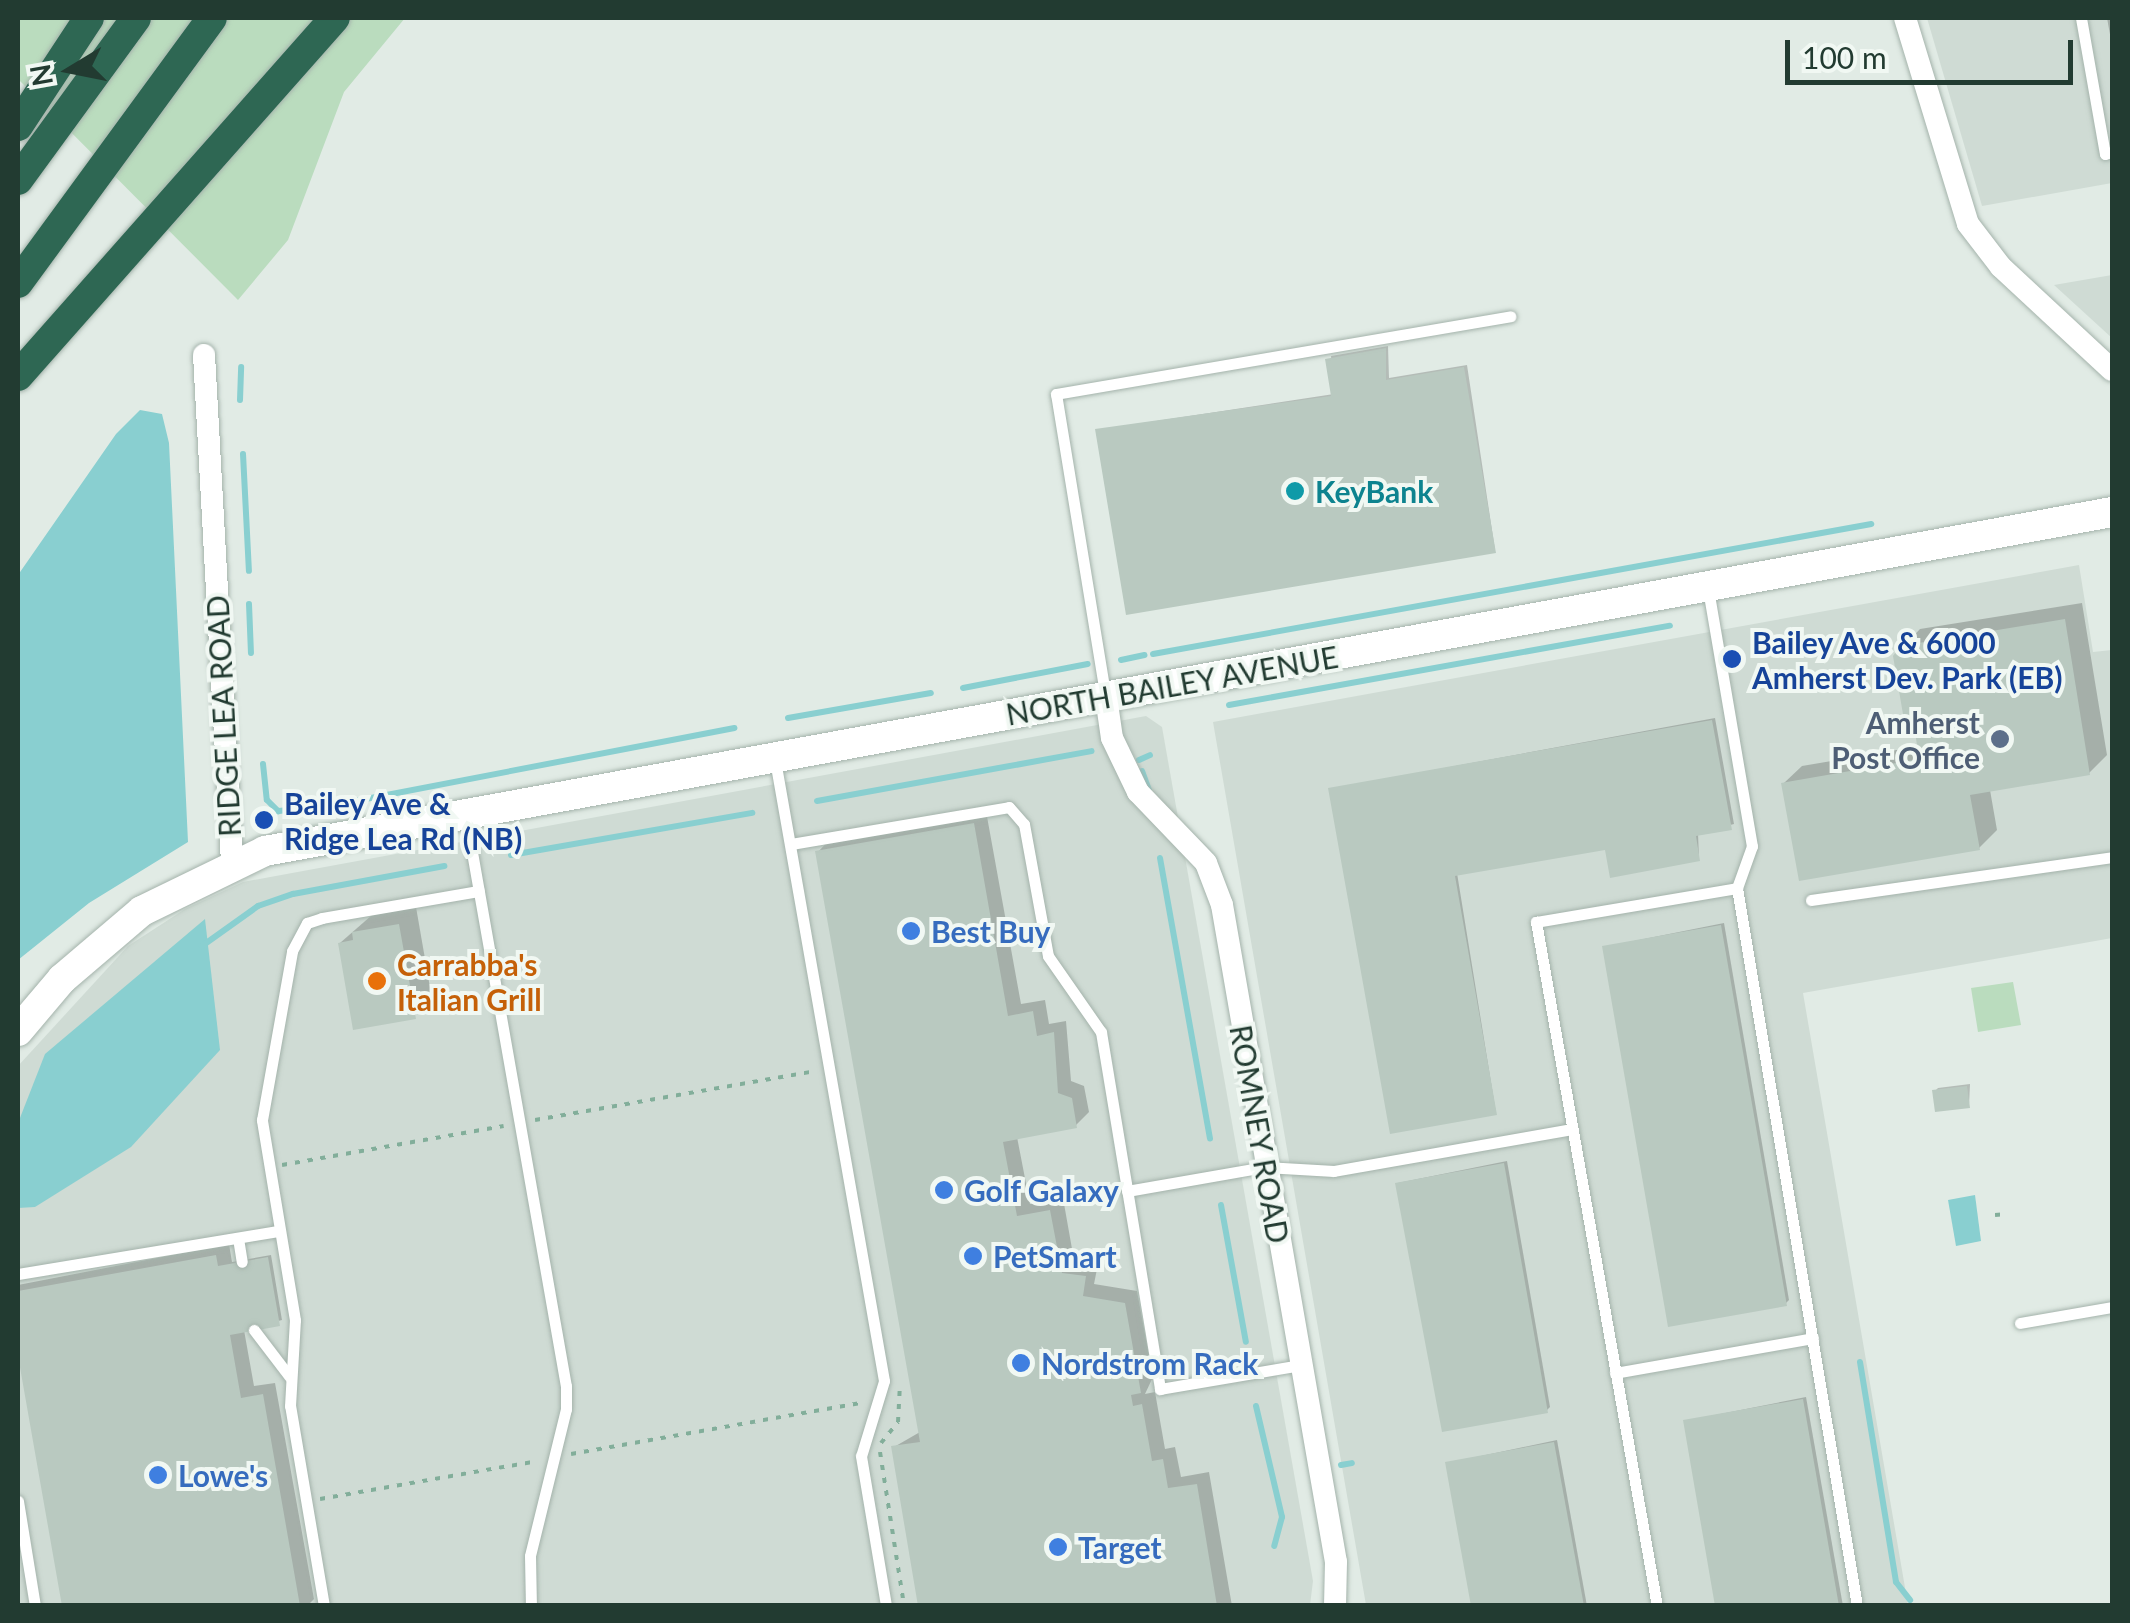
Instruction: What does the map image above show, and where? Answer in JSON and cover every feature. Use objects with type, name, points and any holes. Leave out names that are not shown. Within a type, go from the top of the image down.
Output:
[{"type":"highway","points":[[18,126],[90,18]]},
{"type":"highway","points":[[18,180],[136,18]]},
{"type":"highway","points":[[18,283],[212,18]]},
{"type":"highway","points":[[18,376],[335,18]]},
{"type":"street","points":[[1904,18],[1968,224],[2000,267],[2112,370]]},
{"type":"street","name":"RIDGE LEA ROAD","points":[[18,1031],[111,934],[232,862],[204,354]]},
{"type":"street","name":"NORTH BAILEY AVENUE","points":[[232,862],[465,812],[2112,512]]},
{"type":"street","name":"ROMNEY ROAD","points":[[1106,697],[1112,738],[1138,792],[1206,864],[1222,905],[1336,1562],[1335,1606]]},
{"type":"lane","points":[[2081,18],[2105,154],[2112,152]]},
{"type":"lane","points":[[1106,697],[1056,394],[1510,316]]},
{"type":"lane","points":[[1707,584],[1752,846],[1738,888],[1857,1606]]},
{"type":"lane","points":[[774,756],[884,1381],[861,1456],[886,1606]]},
{"type":"lane","points":[[791,844],[1009,808],[1024,824],[1048,956],[1101,1032],[1160,1389],[1301,1365]]},
{"type":"lane","points":[[465,812],[566,1386],[530,1556],[531,1606]]},
{"type":"lane","points":[[1810,900],[2112,857]]},
{"type":"lane","points":[[1656,1606],[1536,922],[1738,888]]},
{"type":"lane","points":[[324,1606],[289,1376],[295,1320],[262,1120],[297,934],[322,918],[479,891]]},
{"type":"lane","points":[[1128,1191],[1265,1167],[1334,1171],[1572,1129]]},
{"type":"lane","points":[[18,1274],[279,1231]]},
{"type":"lane","points":[[238,1238],[242,1262]]},
{"type":"lane","points":[[2020,1322],[2112,1307]]},
{"type":"lane","points":[[254,1330],[289,1376]]},
{"type":"lane","points":[[1615,1372],[1813,1338]]},
{"type":"lane","points":[[18,1501],[35,1606]]},
{"type":"path","points":[[532,1121],[811,1072]]},
{"type":"path","points":[[279,1166],[509,1125]]},
{"type":"path","points":[[1995,1215],[2007,1214]]},
{"type":"path","points":[[894,1396],[902,1395]]},
{"type":"path","points":[[566,1455],[862,1403]]},
{"type":"path","points":[[320,1498],[542,1460]]},
{"type":"shaded area","points":[[1927,18],[2112,18],[2112,183],[1982,206]]},
{"type":"shaded area","points":[[2112,275],[2112,338],[2054,285]]},
{"type":"shaded area","points":[[2079,565],[2093,652],[2112,650],[2112,938],[1803,993],[1908,1605],[1366,1605],[1213,722]]},
{"type":"shaded area","points":[[1146,716],[1162,727],[1313,1581],[1310,1605],[18,1606],[18,1066],[128,946],[185,909],[243,882]]},
{"type":"green space","points":[[18,18],[405,18],[344,92],[288,240],[238,300],[18,79]]},
{"type":"green space","points":[[2013,982],[2021,1025],[1978,1032],[1971,988]]},
{"type":"water","points":[[140,410],[162,414],[169,443],[188,842],[89,903],[18,960],[18,575],[116,434]]},
{"type":"water","points":[[205,919],[220,1050],[131,1147],[35,1207],[18,1208],[18,1123],[45,1054]]},
{"type":"water","points":[[1975,1195],[1981,1241],[1956,1246],[1948,1200]]},
{"type":"building","name":"KeyBank","points":[[1386,348],[1386,380],[1464,367],[1496,553],[1126,615],[1095,429],[1331,396],[1325,359]]},
{"type":"building","name":"Amherst Post Office","points":[[2065,619],[2090,775],[1970,795],[1980,850],[1799,881],[1781,783],[1919,759],[1913,718],[1904,720],[1893,656],[1900,646]]},
{"type":"building","points":[[1712,720],[1732,830],[1696,836],[1700,861],[1610,878],[1605,850],[1455,876],[1497,1115],[1390,1134],[1328,788]]},
{"type":"building","points":[[974,823],[1008,1016],[1033,1011],[1037,1036],[1054,1032],[1058,1093],[1072,1098],[1077,1128],[1003,1142],[1017,1216],[1050,1210],[1062,1273],[1086,1276],[1083,1296],[1125,1303],[1141,1393],[1131,1395],[1133,1406],[1142,1404],[1152,1461],[1163,1459],[1168,1488],[1197,1484],[1217,1606],[918,1606],[891,1446],[920,1442],[815,851]]},
{"type":"building","name":"Carrabba's Italian Grill","points":[[399,924],[416,1019],[353,1030],[338,943],[353,940],[352,932]]},
{"type":"building","points":[[1721,925],[1787,1306],[1668,1327],[1602,946]]},
{"type":"building","points":[[1967,1086],[1970,1108],[1935,1112],[1932,1090]]},
{"type":"building","points":[[1504,1163],[1548,1413],[1442,1432],[1395,1183]]},
{"type":"building","name":"Lowe's","points":[[216,1255],[218,1266],[268,1257],[280,1326],[230,1335],[241,1398],[263,1394],[300,1606],[62,1606],[18,1356],[18,1291]]},
{"type":"building","points":[[1803,1399],[1839,1606],[1715,1606],[1683,1420]]},
{"type":"building","points":[[1554,1442],[1584,1606],[1471,1606],[1445,1462]]},
{"type":"waterway","points":[[240,400],[241,367]]},
{"type":"waterway","points":[[243,454],[249,571]]},
{"type":"waterway","points":[[1153,654],[1871,524]]},
{"type":"waterway","points":[[249,604],[251,653]]},
{"type":"waterway","points":[[1229,705],[1670,626]]},
{"type":"waterway","points":[[1121,660],[1144,655]]},
{"type":"waterway","points":[[963,688],[1088,664]]},
{"type":"waterway","points":[[788,718],[931,693]]},
{"type":"waterway","points":[[263,764],[267,800],[278,811],[324,807],[734,728]]},
{"type":"waterway","points":[[817,801],[1091,751]]},
{"type":"waterway","points":[[1139,760],[1150,755]]},
{"type":"waterway","points":[[1142,771],[1149,790]]},
{"type":"waterway","points":[[511,855],[752,813]]},
{"type":"waterway","points":[[1160,858],[1210,1139]]},
{"type":"waterway","points":[[202,946],[258,906],[293,894],[444,866]]},
{"type":"waterway","points":[[1221,1205],[1246,1342]]},
{"type":"waterway","points":[[1860,1362],[1896,1582],[1910,1600]]},
{"type":"waterway","points":[[1256,1406],[1282,1517],[1274,1546]]},
{"type":"waterway","points":[[1341,1465],[1352,1463]]},
{"type":"place","name":"KeyBank","points":[[1295,491]]},
{"type":"place","name":"Bailey Ave & 6000 Amherst Dev. Park (EB)","points":[[1732,659]]},
{"type":"place","name":"Amherst Post Office","points":[[2000,739]]},
{"type":"place","name":"Bailey Ave & Ridge Lea Rd (NB)","points":[[264,820]]},
{"type":"place","name":"Best Buy","points":[[911,931]]},
{"type":"place","name":"Carrabba's Italian Grill","points":[[377,981]]},
{"type":"place","name":"Golf Galaxy","points":[[944,1190]]},
{"type":"place","name":"PetSmart","points":[[973,1256]]},
{"type":"place","name":"Nordstrom Rack","points":[[1021,1363]]},
{"type":"place","name":"Lowe's","points":[[158,1475]]},
{"type":"place","name":"Target","points":[[1058,1547]]}]
